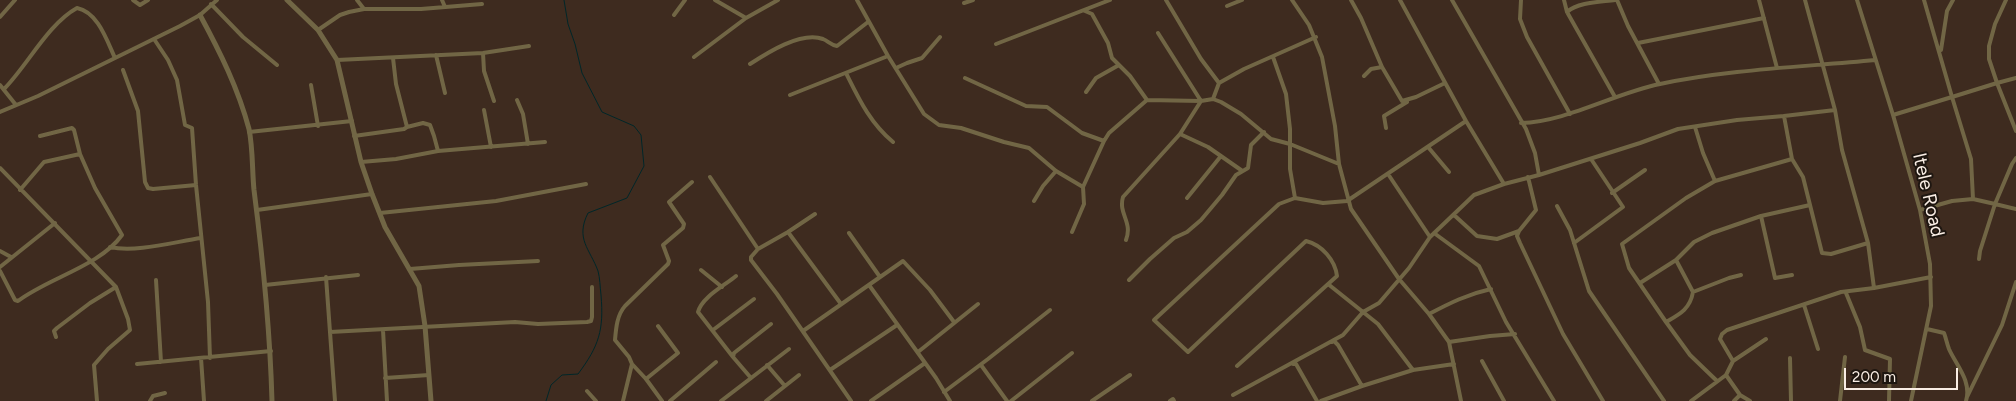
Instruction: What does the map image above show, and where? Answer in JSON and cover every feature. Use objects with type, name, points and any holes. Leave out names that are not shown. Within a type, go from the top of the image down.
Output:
[{"type":"street","points":[[0,17],[16,0]]},
{"type":"street","points":[[133,0],[140,5],[148,0]]},
{"type":"street","points":[[0,112],[154,39],[200,15],[217,0]]},
{"type":"street","points":[[287,0],[318,30],[337,60],[354,136],[372,194],[392,239],[419,286],[432,401]]},
{"type":"street","points":[[357,0],[364,10]]},
{"type":"street","points":[[442,0],[445,7]]},
{"type":"street","points":[[674,15],[684,0]]},
{"type":"street","points":[[715,0],[746,18]]},
{"type":"street","points":[[694,57],[746,18],[778,0]]},
{"type":"street","points":[[857,0],[888,56],[924,114],[930,120],[939,125],[961,128],[1029,148],[1056,171],[1083,187]]},
{"type":"street","points":[[964,4],[973,0]]},
{"type":"street","points":[[996,44],[1110,0]]},
{"type":"street","points":[[1166,0],[1201,59],[1219,83]]},
{"type":"street","points":[[1227,6],[1242,0]]},
{"type":"street","points":[[1292,0],[1316,37],[1324,68],[1335,126],[1339,164],[1347,200],[1351,209],[1399,279],[1429,314],[1449,342],[1460,401]]},
{"type":"street","points":[[1351,0],[1361,18],[1382,67],[1402,101],[1411,99]]},
{"type":"street","points":[[1400,0],[1466,122],[1504,184]]},
{"type":"street","points":[[1452,0],[1526,129],[1535,154],[1539,175]]},
{"type":"street","points":[[1521,0],[1520,19],[1570,114]]},
{"type":"street","points":[[1564,0],[1567,12],[1614,97]]},
{"type":"street","points":[[1567,12],[1569,9],[1586,2],[1616,0],[1659,84]]},
{"type":"street","points":[[1759,0],[1777,68]]},
{"type":"street","points":[[1805,0],[1835,110],[1842,150],[1868,244],[1874,288]]},
{"type":"street","name":"Itele Road","points":[[1857,0],[1920,210],[1930,264],[1931,306],[1911,401]]},
{"type":"street","points":[[1924,0],[1971,158],[1973,199]]},
{"type":"street","points":[[1940,52],[1947,11],[1953,0]]},
{"type":"street","points":[[2006,0],[1995,24],[1989,46],[1990,59],[1997,83],[2015,129]]},
{"type":"street","points":[[211,4],[243,37],[277,65]]},
{"type":"street","points":[[318,30],[340,15],[364,10],[421,9],[482,4]]},
{"type":"street","points":[[4,90],[24,68],[42,42],[67,15],[77,8],[85,10],[100,27],[115,58]]},
{"type":"street","points":[[1085,11],[1092,14],[1108,43],[1112,58],[1147,100]]},
{"type":"street","points":[[200,15],[223,56],[241,102],[249,132],[271,351],[272,401]]},
{"type":"street","points":[[1638,43],[1764,18]]},
{"type":"street","points":[[750,64],[772,51],[804,38],[823,39],[836,46],[868,22]]},
{"type":"street","points":[[1158,32],[1201,101]]},
{"type":"street","points":[[1213,99],[1219,83],[1244,69],[1316,37]]},
{"type":"street","points":[[896,68],[922,58],[940,38]]},
{"type":"street","points":[[154,39],[168,60],[177,80],[185,125],[192,128],[200,238],[208,302],[210,358]]},
{"type":"street","points":[[337,60],[483,54],[529,46]]},
{"type":"street","points":[[483,54],[484,70],[494,101]]},
{"type":"street","points":[[436,55],[445,93]]},
{"type":"street","points":[[790,95],[888,56]]},
{"type":"street","points":[[1273,57],[1286,94],[1290,169],[1295,198]]},
{"type":"street","points":[[393,58],[396,84],[407,127]]},
{"type":"street","points":[[1521,123],[1570,114],[1614,97],[1659,84],[1777,68],[1875,60]]},
{"type":"street","points":[[1086,92],[1096,78],[1119,65]]},
{"type":"street","points":[[1364,76],[1372,69],[1382,67]]},
{"type":"street","points":[[123,70],[138,111],[145,182],[148,188],[153,190],[196,185]]},
{"type":"street","points":[[846,73],[871,120],[881,133],[893,142]]},
{"type":"street","points":[[965,78],[1026,106],[1047,107],[1082,133],[1104,141]]},
{"type":"street","points":[[1893,115],[2016,78]]},
{"type":"street","points":[[1386,128],[1384,116],[1411,99],[1444,83]]},
{"type":"street","points":[[311,84],[318,126]]},
{"type":"street","points":[[0,85],[16,105]]},
{"type":"street","points":[[1072,232],[1084,204],[1083,187],[1104,141],[1109,134],[1147,100],[1201,101],[1213,99],[1241,114],[1271,139],[1290,144],[1339,164]]},
{"type":"street","points":[[517,100],[523,114],[528,144]]},
{"type":"street","points":[[1126,240],[1129,232],[1121,207],[1123,197],[1180,134],[1201,101]]},
{"type":"street","points":[[484,110],[491,147]]},
{"type":"street","points":[[1233,395],[1343,335],[1363,312],[1379,303],[1430,237],[1474,195],[1504,184],[1591,159],[1661,134],[1737,120],[1835,110]]},
{"type":"street","points":[[1784,116],[1792,159],[1803,177],[1822,253],[1830,254],[1868,244]]},
{"type":"street","points":[[249,132],[352,121]]},
{"type":"street","points":[[1237,366],[1337,276],[1334,264],[1318,245],[1306,241],[1188,352],[1154,320],[1228,253],[1274,208],[1285,201],[1295,198],[1323,203],[1347,200],[1466,122]]},
{"type":"street","points":[[1526,129],[1532,122]]},
{"type":"street","points":[[354,136],[404,129],[424,123],[430,125],[438,151]]},
{"type":"street","points":[[1695,127],[1703,153],[1715,181]]},
{"type":"street","points":[[0,271],[15,300],[18,301],[91,260],[110,247],[120,237],[121,232],[95,188],[80,154],[78,142],[72,128],[40,136]]},
{"type":"street","points":[[1129,280],[1174,238],[1187,232],[1201,220],[1236,175],[1241,170],[1250,166],[1251,146],[1264,132]]},
{"type":"street","points":[[1180,134],[1208,147],[1241,170]]},
{"type":"street","points":[[361,162],[396,159],[438,151],[545,142]]},
{"type":"street","points":[[1428,147],[1449,172]]},
{"type":"street","points":[[20,190],[44,162],[80,154]]},
{"type":"street","points":[[1187,198],[1221,156]]},
{"type":"street","points":[[1979,259],[1996,204],[2016,158]]},
{"type":"street","points":[[1574,243],[1622,209],[1621,204],[1591,159]]},
{"type":"street","points":[[1717,381],[1690,355],[1666,322],[1629,268],[1622,244],[1686,198],[1715,181],[1792,159]]},
{"type":"street","points":[[0,168],[116,287],[128,319],[130,330],[108,349],[94,365],[97,401]]},
{"type":"street","points":[[1612,193],[1645,170]]},
{"type":"street","points":[[1034,201],[1042,186],[1056,171]]},
{"type":"street","points":[[1388,174],[1430,237]]},
{"type":"street","points":[[710,177],[758,249]]},
{"type":"street","points":[[1454,215],[1477,236],[1497,239],[1519,231],[1536,210],[1528,177]]},
{"type":"street","points":[[662,401],[615,340],[617,322],[621,310],[668,264],[669,261],[664,244],[683,228],[684,224],[669,202],[692,182]]},
{"type":"street","points":[[380,213],[496,201],[586,184]]},
{"type":"street","points":[[257,210],[372,194]]},
{"type":"street","points":[[1920,210],[1952,201],[1973,199],[2016,209]]},
{"type":"street","points":[[1640,283],[1676,260],[1694,242],[1712,233],[1761,216],[1810,205]]},
{"type":"street","points":[[1557,206],[1570,230],[1590,291],[1664,401]]},
{"type":"street","points":[[815,214],[758,249],[751,257],[751,260],[851,401]]},
{"type":"street","points":[[1761,216],[1775,278],[1792,275]]},
{"type":"street","points":[[0,267],[55,223]]},
{"type":"street","points":[[1519,231],[1520,243],[1563,334],[1603,401]]},
{"type":"street","points":[[788,232],[841,304]]},
{"type":"street","points":[[849,233],[880,277]]},
{"type":"street","points":[[1434,233],[1479,266],[1506,322],[1554,401]]},
{"type":"street","points":[[110,247],[117,249],[135,248],[200,238]]},
{"type":"street","points":[[0,251],[11,258]]},
{"type":"street","points":[[1666,322],[1685,311],[1692,302],[1693,292],[1676,260]]},
{"type":"street","points":[[802,332],[903,261],[906,262],[930,290],[954,322]]},
{"type":"street","points":[[410,269],[538,262]]},
{"type":"street","points":[[701,270],[722,287]]},
{"type":"street","points":[[265,285],[358,275]]},
{"type":"street","points":[[1693,292],[1741,275]]},
{"type":"street","points":[[736,276],[707,299],[699,307],[698,312],[750,378]]},
{"type":"street","points":[[326,277],[335,401]]},
{"type":"street","points":[[1733,362],[1720,339],[1726,330],[1841,292],[1846,293],[1931,277]]},
{"type":"street","points":[[156,280],[161,362]]},
{"type":"street","points":[[1966,399],[2014,297],[2016,282]]},
{"type":"street","points":[[1328,284],[1378,324],[1413,370]]},
{"type":"street","points":[[869,285],[918,352],[950,401]]},
{"type":"street","points":[[56,337],[54,331],[57,328],[90,303],[116,287]]},
{"type":"street","points":[[330,332],[515,322],[538,324],[587,322],[591,321],[592,317],[592,287]]},
{"type":"street","points":[[1429,314],[1459,298],[1491,289]]},
{"type":"street","points":[[1846,293],[1860,327],[1865,350],[1890,359],[1889,401]]},
{"type":"street","points":[[713,330],[754,300]]},
{"type":"street","points":[[918,352],[978,304]]},
{"type":"street","points":[[1804,305],[1818,349]]},
{"type":"street","points":[[944,392],[1050,310]]},
{"type":"street","points":[[733,357],[737,349],[771,324]]},
{"type":"street","points":[[830,370],[897,325]]},
{"type":"street","points":[[646,379],[678,353],[658,326]]},
{"type":"street","points":[[1927,329],[1944,333],[1949,349],[1963,373],[1966,399]]},
{"type":"street","points":[[383,330],[387,401]]},
{"type":"street","points":[[1449,342],[1515,334]]},
{"type":"street","points":[[1691,401],[1726,376],[1733,362],[1766,339]]},
{"type":"street","points":[[1329,343],[1334,341],[1338,345],[1362,386]]},
{"type":"street","points":[[721,401],[789,348]]},
{"type":"street","points":[[137,364],[271,351]]},
{"type":"street","points":[[981,365],[1009,401],[1072,353]]},
{"type":"street","points":[[1840,401],[1845,357]]},
{"type":"street","points":[[201,358],[204,401]]},
{"type":"street","points":[[1790,358],[1791,401]]},
{"type":"street","points":[[1482,361],[1504,401]]},
{"type":"street","points":[[670,401],[716,362]]},
{"type":"street","points":[[871,401],[925,363]]},
{"type":"street","points":[[623,401],[632,364]]},
{"type":"street","points":[[1290,364],[1296,364],[1317,401]]},
{"type":"street","points":[[1320,401],[1413,370],[1454,364]]},
{"type":"street","points":[[768,365],[785,386]]},
{"type":"street","points":[[1092,401],[1130,374]]},
{"type":"street","points":[[385,378],[428,375]]},
{"type":"street","points":[[766,401],[799,375]]},
{"type":"street","points":[[1726,376],[1740,396],[1748,401]]},
{"type":"street","points":[[587,391],[596,401]]},
{"type":"street","points":[[150,401],[153,396],[165,393]]},
{"type":"street","points":[[1734,401],[1740,396]]},
{"type":"waterway","points":[[546,401],[551,385],[562,375],[578,374],[591,355],[601,328],[602,307],[599,274],[583,237],[584,222],[588,213],[627,198],[644,166],[641,135],[634,126],[602,112],[582,73],[568,24],[564,0]]}]
